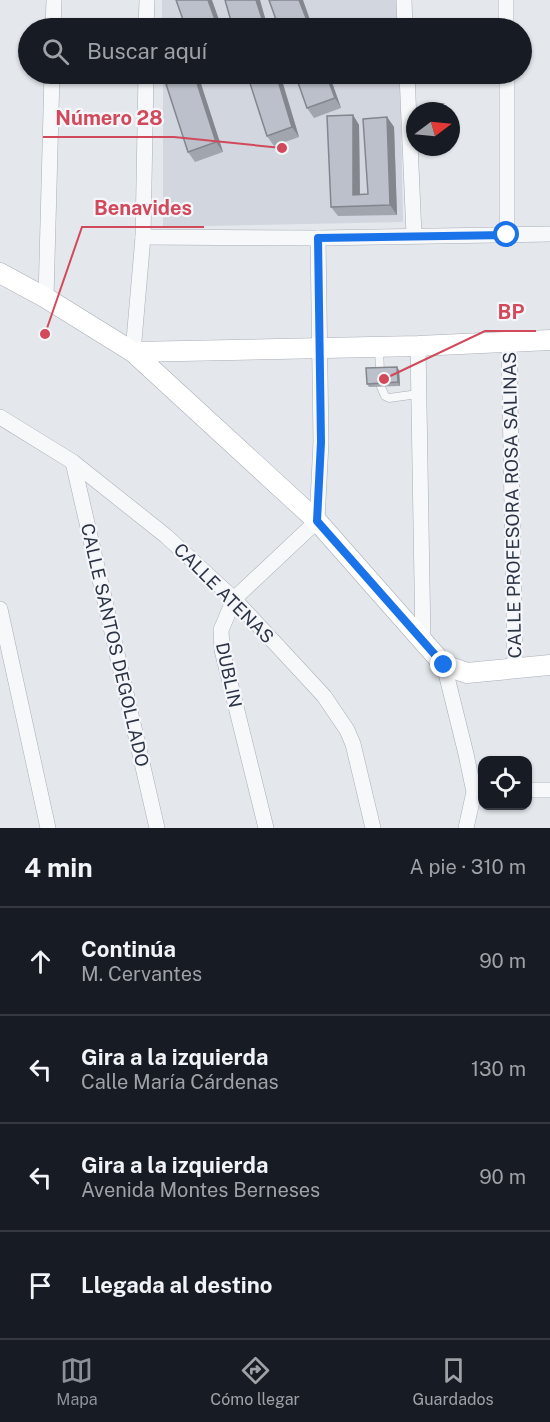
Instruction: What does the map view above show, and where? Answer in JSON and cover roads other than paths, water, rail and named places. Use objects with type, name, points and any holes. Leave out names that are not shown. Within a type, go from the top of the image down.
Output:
[{"type":"street","points":[[53,18],[54,0]]},
{"type":"street","points":[[146,18],[147,0]]},
{"type":"street","points":[[404,0],[405,18]]},
{"type":"street","points":[[506,0],[506,18]]},
{"type":"street","points":[[46,298],[52,84]]},
{"type":"street","points":[[133,352],[143,237],[146,84]]},
{"type":"street","points":[[407,84],[414,236]]},
{"type":"street","points":[[507,84],[507,235]]},
{"type":"street","points":[[143,237],[318,238],[550,234]]},
{"type":"street","points":[[317,521],[321,442],[318,238]]},
{"type":"street","points":[[0,273],[46,298],[133,352],[317,521],[444,665],[478,792],[466,828]]},
{"type":"street","points":[[133,352],[321,349],[550,340]]},
{"type":"street","name":"CALLE PROFESORA ROSA SALINAS","points":[[509,342],[515,669]]},
{"type":"street","points":[[418,346],[423,642]]},
{"type":"street","name":"CALLE ATENAS","points":[[0,417],[73,462],[166,536],[234,599],[324,696],[347,730],[353,744],[374,828]]},
{"type":"street","name":"CALLE SANTOS DEGOLLADO","points":[[73,462],[157,828]]},
{"type":"street","name":"DUBLIN","points":[[266,828],[220,639],[221,630],[234,599],[317,521]]},
{"type":"street","points":[[0,609],[48,828]]},
{"type":"street","points":[[444,665],[467,673],[550,665]]},
{"type":"street","points":[[532,790],[550,790]]},
{"type":"lane","points":[[379,347],[380,371]]},
{"type":"lane","points":[[381,387],[382,392],[389,398],[418,394]]},
{"type":"place","name":"Número 28","points":[[282,148]]},
{"type":"place","name":"Benavides","points":[[45,334]]},
{"type":"place","name":"BP","points":[[384,379]]}]
